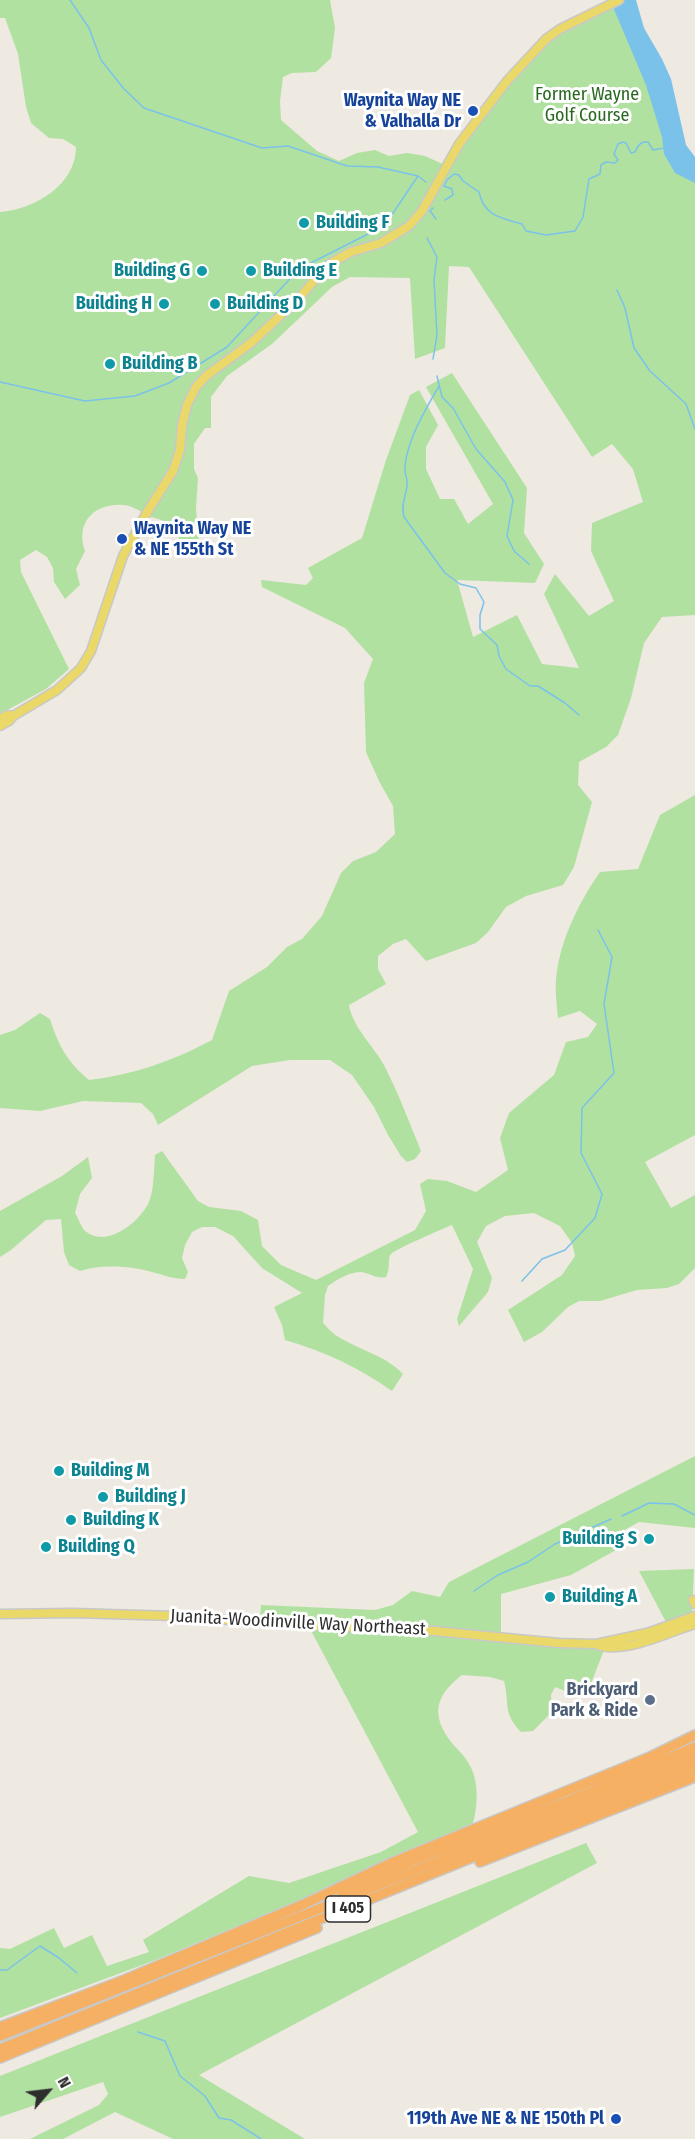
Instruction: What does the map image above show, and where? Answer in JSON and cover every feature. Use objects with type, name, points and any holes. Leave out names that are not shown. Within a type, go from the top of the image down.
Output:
[{"type":"highway","points":[[302,1905],[383,1866],[650,1757],[695,1735]]},
{"type":"highway","name":"I 405","points":[[0,2027],[124,1980],[302,1905],[347,1890],[695,1747]]},
{"type":"highway","name":"I 405","points":[[0,2037],[695,1757]]},
{"type":"highway","name":"I 405","points":[[0,2051],[695,1767]]},
{"type":"highway","name":"I 405","points":[[0,2058],[695,1775]]},
{"type":"highway","points":[[607,1794],[617,1780]]},
{"type":"highway","name":"I 405","points":[[0,2051],[36,2038],[48,2039]]},
{"type":"main road","points":[[0,726],[57,690],[81,668],[91,651],[123,555],[174,471],[180,450],[182,425],[187,405],[196,387],[206,376],[251,343],[299,298],[325,268],[351,252],[381,243],[409,226],[422,211],[459,144],[507,81],[546,39],[560,29],[619,0]]},
{"type":"main road","points":[[0,719],[7,715],[13,716]]},
{"type":"main road","name":"Juanita-Woodinville Way Northeast","points":[[0,1614],[73,1613],[163,1616],[434,1631],[559,1643],[596,1644],[693,1622]]},
{"type":"main road","points":[[654,1630],[664,1630],[693,1622]]},
{"type":"main road","name":"Juanita-Woodinville Way Northeast","points":[[596,1644],[605,1648],[633,1644],[693,1622]]},
{"type":"green space","name":"Former Wayne Golf Course","points":[[0,0],[330,0],[335,28],[331,58],[316,72],[292,73],[283,77],[280,101],[281,120],[317,151],[339,161],[357,153],[375,150],[389,156],[407,153],[425,156],[447,166],[459,145],[546,39],[622,0],[695,166],[695,615],[662,617],[644,643],[631,698],[618,735],[606,747],[579,762],[578,785],[592,802],[574,867],[563,885],[526,896],[506,907],[488,932],[476,943],[426,961],[406,939],[393,944],[378,956],[378,969],[386,984],[349,1005],[355,1022],[386,1069],[421,1151],[415,1159],[407,1162],[401,1156],[374,1107],[352,1075],[330,1060],[290,1060],[252,1066],[158,1125],[153,1114],[141,1103],[83,1101],[40,1111],[0,1108],[0,1035],[15,1030],[40,1013],[50,1019],[65,1053],[75,1067],[89,1080],[137,1071],[197,1048],[212,1040],[229,991],[267,967],[287,947],[302,939],[322,916],[341,873],[353,861],[376,852],[395,834],[393,806],[366,752],[364,683],[373,659],[345,628],[262,587],[261,580],[306,585],[313,578],[308,568],[362,538],[386,460],[410,395],[419,390],[438,425],[426,447],[426,469],[440,499],[454,499],[468,524],[493,504],[426,387],[452,373],[527,488],[524,533],[544,564],[535,583],[457,580],[473,637],[517,615],[542,664],[579,668],[544,594],[555,574],[589,616],[614,601],[591,551],[592,523],[643,502],[633,469],[612,444],[592,457],[469,267],[449,266],[445,348],[415,359],[410,278],[350,277],[332,287],[272,344],[227,376],[211,397],[211,428],[205,428],[194,444],[194,469],[198,478],[196,508],[199,544],[183,547],[170,525],[160,519],[145,516],[146,514],[129,506],[113,505],[96,511],[85,524],[83,541],[85,551],[76,569],[80,585],[65,599],[54,582],[53,568],[47,557],[36,550],[20,560],[21,572],[69,669],[46,689],[0,714],[0,212],[27,206],[51,193],[69,173],[76,147],[63,139],[49,138],[31,123],[26,107],[18,54],[5,18],[0,18]]},
{"type":"green space","points":[[695,795],[695,1135],[645,1162],[671,1208],[695,1195],[695,1268],[679,1284],[667,1288],[637,1290],[600,1301],[579,1301],[568,1307],[542,1332],[524,1342],[508,1310],[562,1275],[575,1256],[572,1243],[560,1226],[534,1213],[505,1216],[486,1226],[477,1242],[492,1278],[488,1292],[459,1326],[457,1319],[473,1269],[452,1225],[391,1254],[386,1277],[357,1272],[344,1276],[328,1286],[323,1323],[331,1332],[345,1341],[396,1367],[403,1374],[392,1391],[341,1361],[285,1340],[282,1325],[274,1307],[302,1293],[262,1268],[233,1236],[215,1227],[202,1227],[192,1232],[185,1245],[182,1258],[188,1272],[185,1279],[126,1267],[97,1267],[80,1271],[69,1265],[64,1252],[61,1219],[46,1220],[0,1257],[0,1211],[62,1176],[88,1157],[92,1178],[80,1194],[75,1213],[84,1230],[93,1235],[102,1237],[121,1231],[145,1210],[151,1197],[155,1155],[162,1151],[198,1201],[209,1207],[241,1211],[258,1220],[262,1246],[281,1265],[316,1280],[415,1230],[426,1211],[420,1184],[428,1179],[447,1181],[476,1192],[508,1170],[500,1138],[509,1113],[554,1075],[566,1042],[588,1037],[597,1024],[580,1011],[558,1018],[556,980],[561,952],[584,897],[600,872],[638,869],[660,815]]},
{"type":"green space","points":[[695,1456],[695,1528],[639,1522],[619,1533],[625,1545],[571,1575],[501,1594],[501,1634],[606,1645],[590,1686],[568,1692],[555,1687],[551,1695],[552,1712],[533,1731],[521,1732],[511,1719],[504,1681],[490,1677],[462,1675],[446,1690],[438,1714],[444,1732],[463,1755],[475,1778],[477,1801],[473,1823],[330,1888],[153,1961],[0,2018],[0,1948],[10,1949],[54,1928],[64,1948],[92,1935],[107,1966],[149,1952],[143,1940],[249,1876],[289,1883],[381,1852],[418,1832],[308,1625],[260,1619],[261,1605],[375,1610],[393,1605],[412,1591],[440,1597],[449,1582]]},
{"type":"green space","points":[[694,1569],[692,1614],[666,1622],[639,1571]]},
{"type":"green space","points":[[586,1843],[597,1863],[199,2075],[305,2139],[173,2139],[115,2112],[63,2139],[30,2139],[99,2105],[108,2094],[103,2082],[0,2117],[0,2076]]},
{"type":"water","points":[[610,0],[636,0],[644,28],[671,79],[686,145],[695,157],[695,183],[675,173],[664,154],[662,137],[646,85]]},
{"type":"waterway","points":[[70,0],[89,28],[101,60],[124,89],[144,108],[262,148],[288,146],[347,166],[378,167],[418,176],[426,182]]},
{"type":"waterway","points":[[445,200],[453,195],[452,189],[444,186],[447,180],[454,174],[459,175],[463,181],[479,192],[481,200],[489,211],[500,218],[522,224],[526,231],[546,235],[575,231],[583,217],[589,179],[600,174],[601,165],[606,162],[615,163],[618,160],[614,154],[618,144],[626,143],[631,153],[635,152],[643,142],[648,142],[653,150],[664,148]]},
{"type":"waterway","points":[[0,382],[85,401],[135,396],[169,383],[227,347],[299,269],[370,233],[389,219],[418,176]]},
{"type":"waterway","points":[[433,208],[430,211],[436,219]]},
{"type":"waterway","points":[[427,238],[437,257],[434,280],[437,335],[433,359]]},
{"type":"waterway","points":[[617,290],[625,308],[634,348],[650,371],[686,404],[695,429]]},
{"type":"waterway","points":[[437,376],[442,397],[453,408],[476,449],[505,482],[513,500],[507,536],[514,551],[529,564]]},
{"type":"waterway","points":[[439,386],[417,427],[408,450],[404,517],[445,573],[460,584],[476,588],[484,602],[480,615],[480,629],[497,645],[499,656],[506,669],[530,686],[538,686],[565,703],[579,715]]},
{"type":"waterway","points":[[522,1281],[542,1259],[565,1250],[595,1218],[602,1194],[581,1153],[582,1108],[614,1073],[604,1004],[612,957],[598,930]]},
{"type":"waterway","points":[[622,1516],[649,1503],[674,1504],[695,1515]]},
{"type":"waterway","points":[[474,1591],[498,1575],[528,1562],[555,1544],[611,1519]]},
{"type":"waterway","points":[[0,1970],[7,1970],[40,1946],[77,1973]]},
{"type":"waterway","points":[[138,2032],[165,2041],[180,2076],[205,2096],[219,2118],[231,2120],[261,2139]]},
{"type":"place","name":"Waynita Way NE & Valhalla Dr","points":[[473,111]]},
{"type":"place","name":"Building F","points":[[304,223]]},
{"type":"place","name":"Building G","points":[[202,271]]},
{"type":"place","name":"Building E","points":[[251,271]]},
{"type":"place","name":"Building H","points":[[164,304]]},
{"type":"place","name":"Building D","points":[[215,304]]},
{"type":"place","name":"Building B","points":[[110,364]]},
{"type":"place","name":"Waynita Way NE & NE 155th St","points":[[122,539]]},
{"type":"place","name":"Building M","points":[[59,1471]]},
{"type":"place","name":"Building J","points":[[103,1497]]},
{"type":"place","name":"Building K","points":[[71,1520]]},
{"type":"place","name":"Building S","points":[[649,1539]]},
{"type":"place","name":"Building Q","points":[[46,1547]]},
{"type":"place","name":"Building A","points":[[550,1597]]},
{"type":"place","name":"Brickyard Park & Ride","points":[[650,1700]]},
{"type":"place","name":"119th Ave NE & NE 150th Pl","points":[[616,2119]]}]
